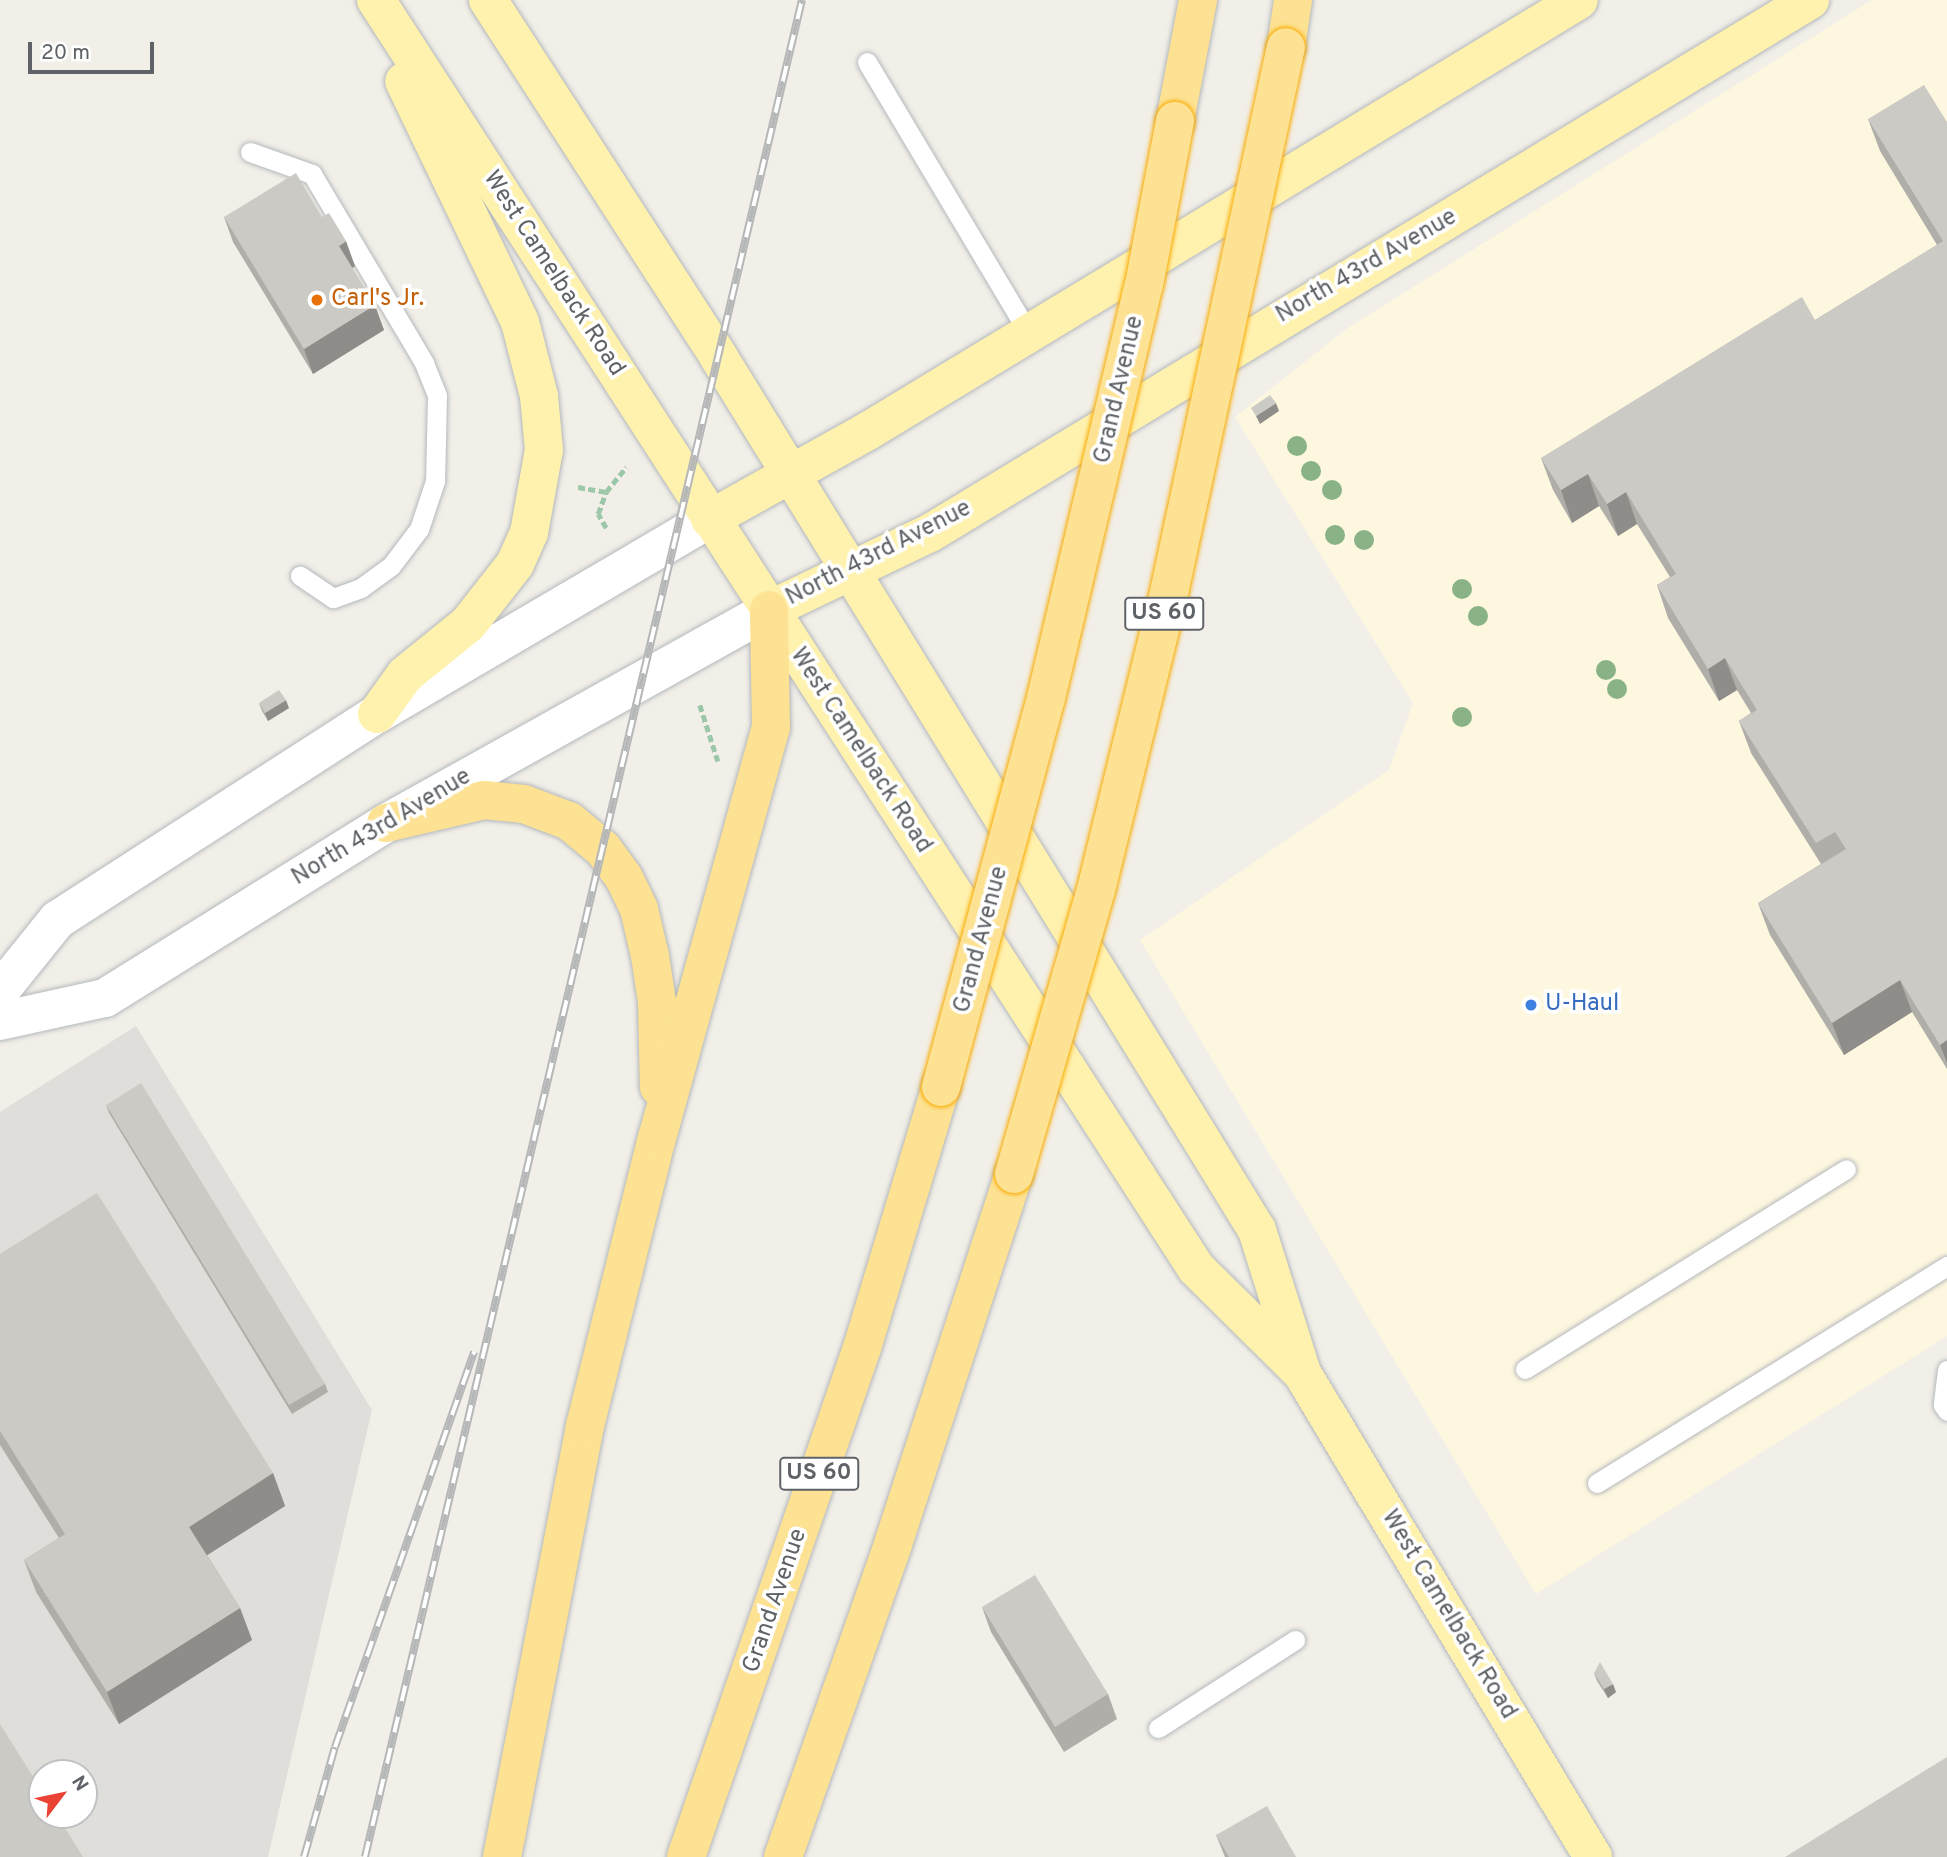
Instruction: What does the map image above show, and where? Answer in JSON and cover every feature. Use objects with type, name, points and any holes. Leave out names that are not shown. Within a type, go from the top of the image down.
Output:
[{"type":"highway","name":"Grand Avenue","points":[[686,1857],[862,1348],[942,1087],[1056,660],[1144,285],[1198,0]]},
{"type":"highway","name":"US 60","points":[[783,1857],[893,1544],[1014,1174],[1096,890],[1170,588],[1286,47],[1293,0]]},
{"type":"highway","points":[[502,1857],[585,1426],[657,1138],[771,729],[769,611]]},
{"type":"highway","points":[[386,823],[484,800],[524,804],[569,821],[603,849],[624,878],[639,909],[650,956],[660,1059],[657,1138]]},
{"type":"main road","points":[[365,0],[520,322],[539,396],[544,450],[529,533],[515,564],[468,624],[405,675],[377,714]]},
{"type":"main road","name":"West Camelback Road","points":[[376,0],[1196,1268],[1303,1373]]},
{"type":"main road","name":"West Camelback Road","points":[[488,0],[790,475],[1257,1230],[1303,1373],[1593,1857]]},
{"type":"main road","points":[[0,991],[57,920],[377,714],[1028,334],[1579,0]]},
{"type":"main road","name":"North 43rd Avenue","points":[[0,1021],[104,998],[386,823],[769,611],[848,569],[930,533],[1810,0]]},
{"type":"lane","points":[[867,62],[1028,334]]},
{"type":"lane","points":[[250,152],[312,174],[414,345],[437,396],[435,481],[419,529],[391,566],[361,588],[333,598],[300,576]]},
{"type":"lane","points":[[1525,1369],[1846,1169]]},
{"type":"lane","points":[[1597,1483],[1947,1266]]},
{"type":"lane","points":[[1947,1370],[1943,1405],[1947,1411]]},
{"type":"lane","points":[[1158,1728],[1295,1640]]},
{"type":"path","points":[[606,528],[598,514],[606,492],[626,467]]},
{"type":"path","points":[[571,486],[606,492]]},
{"type":"shaded area","points":[[1872,0],[1947,0],[1947,1336],[1536,1594],[1140,940],[1389,770],[1413,703],[1235,417],[1348,328]]},
{"type":"shaded area","points":[[136,1026],[372,1410],[268,1857],[0,1857],[0,1112]]},
{"type":"building","points":[[1924,85],[1947,122],[1947,1040],[1940,1045],[1900,980],[1832,1023],[1758,903],[1846,849],[1835,832],[1816,843],[1739,721],[1757,710],[1725,658],[1708,669],[1657,585],[1676,574],[1626,492],[1607,504],[1588,474],[1561,490],[1541,458],[1802,297],[1815,320],[1943,241],[1868,119]]},
{"type":"building","name":"Carl's Jr.","points":[[296,173],[322,217],[329,213],[346,241],[339,246],[375,305],[304,349],[224,217]]},
{"type":"building","points":[[1270,395],[1276,403],[1256,416],[1251,408]]},
{"type":"building","points":[[279,690],[286,700],[265,713],[259,703]]},
{"type":"building","points":[[141,1083],[325,1384],[289,1405],[106,1105]]},
{"type":"building","points":[[97,1193],[273,1473],[189,1527],[240,1608],[107,1692],[24,1560],[65,1534],[0,1431],[0,1254]]},
{"type":"building","points":[[1035,1575],[1108,1694],[1055,1727],[982,1607]]},
{"type":"building","points":[[1600,1662],[1613,1684],[1604,1689],[1594,1673]]},
{"type":"building","points":[[0,1724],[28,1769],[28,1829],[66,1829],[83,1857],[0,1857]]},
{"type":"building","points":[[1947,1757],[1947,1857],[1785,1857]]},
{"type":"building","points":[[1267,1806],[1296,1857],[1229,1857],[1216,1835]]},
{"type":"railway","points":[[365,1857],[802,0]]},
{"type":"railway","points":[[304,1857],[335,1747],[474,1352]]},
{"type":"place","name":"Carl's Jr.","points":[[317,300]]},
{"type":"place","name":"U-Haul","points":[[1531,1005]]}]
